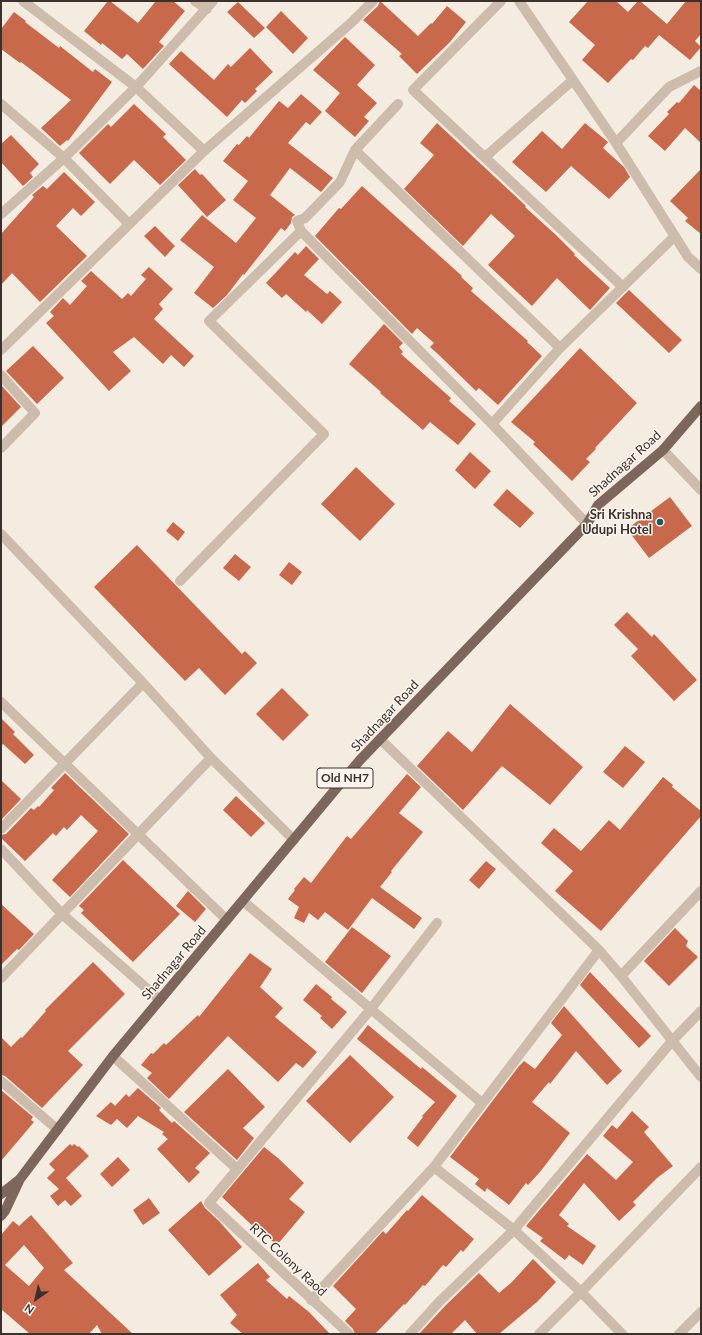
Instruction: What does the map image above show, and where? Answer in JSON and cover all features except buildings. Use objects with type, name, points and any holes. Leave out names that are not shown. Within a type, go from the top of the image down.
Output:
[{"type":"main road","name":"Shadnagar Road","points":[[1,1216],[5,1211],[20,1179],[113,1056],[360,760],[587,524],[598,505],[663,450],[701,406]]},
{"type":"main road","name":"Shadnagar Road","points":[[1,1194],[20,1179]]},
{"type":"street","points":[[23,1],[136,87],[204,151]]},
{"type":"street","points":[[1,214],[64,158],[136,87],[210,5],[195,1]]},
{"type":"street","points":[[1,350],[204,151],[351,24],[373,1]]},
{"type":"street","points":[[501,1],[413,90],[623,286]]},
{"type":"street","points":[[519,1],[616,143],[688,257],[701,269]]},
{"type":"street","points":[[616,143],[669,87],[701,71]]},
{"type":"street","points":[[485,157],[573,80]]},
{"type":"street","points":[[1,104],[64,158],[128,224]]},
{"type":"street","points":[[398,104],[355,150],[340,182],[305,218],[297,221],[301,231],[492,424],[587,524]]},
{"type":"street","points":[[355,150],[560,348]]},
{"type":"street","points":[[180,581],[324,434],[209,321],[301,231]]},
{"type":"street","points":[[492,424],[560,348],[675,236]]},
{"type":"street","points":[[1,375],[35,413],[1,448]]},
{"type":"street","points":[[663,450],[701,490]]},
{"type":"street","points":[[1,534],[142,682],[211,758],[294,840]]},
{"type":"street","points":[[1,829],[142,682]]},
{"type":"street","points":[[1,702],[227,920]]},
{"type":"street","points":[[380,739],[598,950],[621,976],[701,1077]]},
{"type":"street","points":[[1,978],[211,758]]},
{"type":"street","points":[[1,849],[62,914],[160,1000]]},
{"type":"street","points":[[621,976],[701,891]]},
{"type":"street","points":[[243,901],[370,1010],[482,1103]]},
{"type":"street","points":[[113,1056],[237,1169],[370,1010],[437,923]]},
{"type":"street","points":[[311,1300],[434,1167],[598,950]]},
{"type":"street","points":[[410,1334],[440,1301],[514,1230],[672,1041],[701,1011]]},
{"type":"street","points":[[1,1081],[58,1130]]},
{"type":"street","points":[[434,1167],[514,1230],[581,1292],[622,1334]]},
{"type":"street","points":[[539,1334],[701,1167]]},
{"type":"street","name":"RTC Colony Raod","points":[[237,1169],[209,1203],[349,1334]]},
{"type":"street","points":[[679,1334],[701,1312]]},
{"type":"place","name":"Sri Krishna Udupi Hotel","points":[[660,522]]}]
